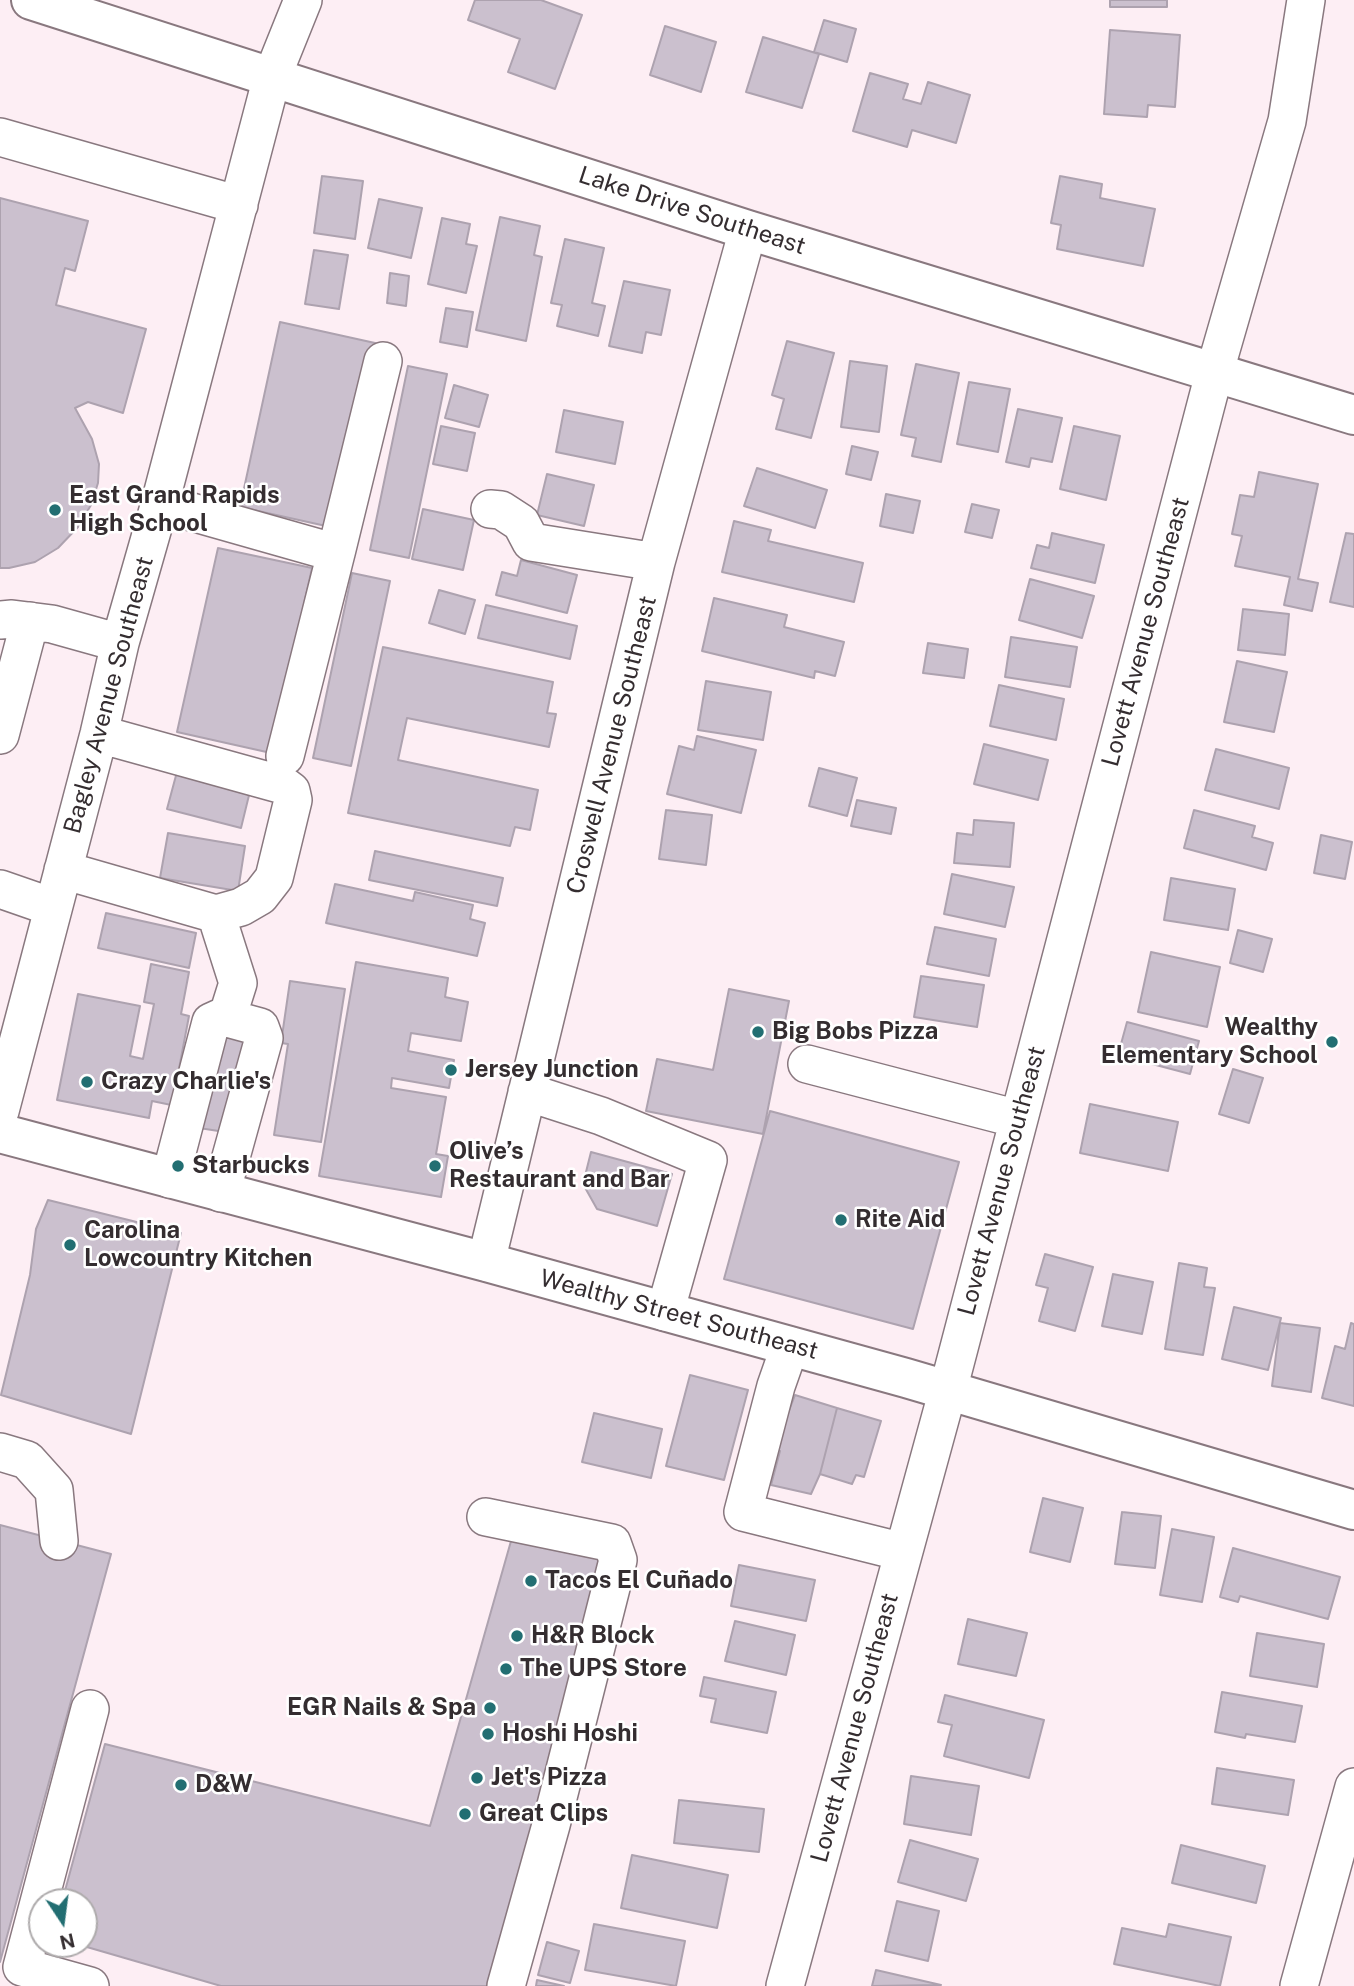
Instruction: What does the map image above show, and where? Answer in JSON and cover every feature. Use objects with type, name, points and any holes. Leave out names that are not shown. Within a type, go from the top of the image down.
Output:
[{"type":"main road","name":"Lake Drive Southeast","points":[[31,0],[748,230],[1354,415]]},
{"type":"main road","name":"Wealthy Street Southeast","points":[[0,1133],[790,1346],[1354,1510]]},
{"type":"street","name":"Bagley Avenue Southeast","points":[[0,1111],[99,734],[120,643],[160,503],[272,77],[303,0]]},
{"type":"street","name":"Lovett Avenue Southeast","points":[[785,1986],[948,1390],[1213,374],[1287,121],[1306,0]]},
{"type":"street","points":[[0,137],[239,205]]},
{"type":"street","name":"Croswell Avenue Southeast","points":[[486,1262],[656,562],[748,230]]},
{"type":"street","points":[[285,756],[383,361]]},
{"type":"street","points":[[160,503],[336,553]]},
{"type":"street","points":[[490,509],[501,510],[521,523],[531,542],[656,562]]},
{"type":"street","points":[[0,735],[14,620],[52,624],[120,643]]},
{"type":"street","points":[[63,870],[216,914],[240,907],[260,896],[274,878],[293,800],[291,791],[284,785],[99,734]]},
{"type":"street","points":[[0,889],[52,907]]},
{"type":"street","points":[[216,914],[238,983],[227,1018]]},
{"type":"street","points":[[170,1179],[211,1022],[222,1017],[260,1027],[264,1038],[221,1193]]},
{"type":"street","points":[[807,1064],[1018,1119]]},
{"type":"street","points":[[527,1092],[601,1116],[708,1160],[665,1312]]},
{"type":"street","points":[[790,1346],[776,1386],[743,1513],[903,1552]]},
{"type":"street","points":[[0,1452],[27,1460],[54,1490],[59,1541]]},
{"type":"street","points":[[486,1517],[612,1543],[618,1560],[551,1825],[506,1986]]},
{"type":"street","points":[[90,1709],[22,1967],[90,1986]]},
{"type":"street","points":[[1299,1986],[1354,1787]]},
{"type":"building","points":[[475,0],[541,0],[582,15],[555,89],[508,72],[520,39],[468,20]]},
{"type":"building","points":[[1110,0],[1167,0],[1167,7],[1110,7]]},
{"type":"building","points":[[824,20],[856,29],[847,62],[814,52]]},
{"type":"building","points":[[665,26],[716,42],[701,92],[650,75]]},
{"type":"building","points":[[1110,30],[1180,35],[1175,107],[1148,105],[1147,117],[1104,114]]},
{"type":"building","points":[[763,37],[819,54],[802,108],[746,92]]},
{"type":"building","points":[[870,73],[908,84],[903,99],[921,104],[928,82],[970,95],[956,143],[912,130],[907,147],[853,131]]},
{"type":"building","points":[[322,176],[363,181],[355,239],[314,233]]},
{"type":"building","points":[[1060,176],[1102,184],[1100,198],[1155,209],[1143,266],[1057,249],[1061,225],[1051,223]]},
{"type":"building","points":[[0,198],[88,221],[75,271],[65,268],[56,305],[146,329],[123,413],[88,402],[75,408],[92,439],[99,464],[98,483],[91,505],[78,527],[58,548],[35,562],[9,568],[0,568]]},
{"type":"building","points":[[379,199],[422,208],[411,258],[368,248]]},
{"type":"building","points":[[500,217],[540,226],[534,255],[542,257],[526,341],[476,330]]},
{"type":"building","points":[[442,218],[470,224],[466,244],[477,246],[466,293],[428,284]]},
{"type":"building","points":[[565,239],[604,248],[592,303],[605,306],[598,336],[557,326],[562,305],[551,303]]},
{"type":"building","points":[[314,250],[348,255],[339,309],[305,304]]},
{"type":"building","points":[[390,273],[409,276],[406,306],[387,303]]},
{"type":"building","points":[[624,281],[670,290],[661,335],[646,332],[642,353],[609,346]]},
{"type":"building","points":[[446,308],[473,312],[467,347],[440,342]]},
{"type":"building","points":[[280,322],[375,343],[335,528],[240,507]]},
{"type":"building","points":[[787,341],[834,353],[811,438],[776,429],[784,399],[772,395]]},
{"type":"building","points":[[850,361],[887,366],[879,432],[841,427]]},
{"type":"building","points":[[916,364],[959,373],[941,462],[912,456],[916,438],[901,435]]},
{"type":"building","points":[[408,366],[447,374],[409,558],[370,550]]},
{"type":"building","points":[[969,382],[1010,389],[998,452],[957,444]]},
{"type":"building","points":[[454,385],[488,395],[479,427],[445,418]]},
{"type":"building","points":[[1018,409],[1062,418],[1052,462],[1031,458],[1029,467],[1006,462]]},
{"type":"building","points":[[564,410],[623,422],[615,464],[556,452]]},
{"type":"building","points":[[441,426],[475,433],[467,471],[433,464]]},
{"type":"building","points":[[1074,426],[1120,436],[1106,500],[1060,489]]},
{"type":"building","points":[[852,446],[878,452],[871,480],[846,474]]},
{"type":"building","points":[[757,468],[827,490],[815,528],[744,506]]},
{"type":"building","points":[[1259,472],[1318,484],[1298,579],[1318,583],[1312,611],[1284,605],[1290,577],[1235,566],[1242,536],[1232,534],[1240,495],[1254,497]]},
{"type":"building","points":[[547,474],[594,485],[584,526],[537,515]]},
{"type":"building","points":[[886,494],[920,501],[913,533],[880,526]]},
{"type":"building","points":[[972,504],[999,510],[992,538],[965,532]]},
{"type":"building","points":[[423,509],[474,520],[463,570],[412,559]]},
{"type":"building","points":[[734,521],[771,530],[768,541],[863,563],[854,602],[722,572]]},
{"type":"building","points":[[1052,533],[1104,545],[1095,583],[1031,568],[1037,545],[1049,548]]},
{"type":"building","points":[[1346,533],[1354,534],[1354,607],[1330,602]]},
{"type":"building","points":[[218,548],[312,568],[271,753],[177,732]]},
{"type":"building","points":[[521,560],[577,575],[567,613],[496,595],[502,572],[517,576]]},
{"type":"building","points":[[352,573],[390,581],[351,766],[313,758]]},
{"type":"building","points":[[1030,579],[1094,596],[1082,638],[1019,620]]},
{"type":"building","points":[[439,590],[475,600],[465,634],[429,623]]},
{"type":"building","points":[[714,598],[787,615],[784,627],[844,642],[835,676],[815,671],[814,678],[702,651]]},
{"type":"building","points":[[486,605],[577,626],[570,659],[478,638]]},
{"type":"building","points":[[1243,609],[1289,614],[1285,655],[1238,650]]},
{"type":"building","points":[[1011,637],[1077,647],[1070,687],[1005,677]]},
{"type":"building","points":[[928,643],[968,649],[964,678],[923,673]]},
{"type":"building","points":[[383,647],[553,682],[547,713],[556,714],[549,747],[407,718],[398,760],[538,790],[530,830],[515,827],[510,846],[348,813]]},
{"type":"building","points":[[1237,661],[1287,672],[1274,732],[1224,722]]},
{"type":"building","points":[[706,681],[771,692],[763,740],[698,730]]},
{"type":"building","points":[[999,685],[1064,699],[1056,740],[990,726]]},
{"type":"building","points":[[697,736],[756,750],[741,813],[667,794],[679,746],[694,750]]},
{"type":"building","points":[[984,744],[1048,760],[1038,800],[974,784]]},
{"type":"building","points":[[1216,749],[1289,768],[1279,809],[1205,790]]},
{"type":"building","points":[[178,768],[251,787],[241,828],[167,809]]},
{"type":"building","points":[[819,768],[857,778],[847,816],[809,806]]},
{"type":"building","points":[[857,800],[896,808],[891,834],[851,826]]},
{"type":"building","points":[[666,810],[712,815],[706,865],[659,859]]},
{"type":"building","points":[[1194,810],[1255,826],[1252,837],[1273,843],[1266,870],[1184,848]]},
{"type":"building","points":[[974,820],[1014,823],[1010,867],[954,863],[957,833],[973,835]]},
{"type":"building","points":[[168,833],[245,846],[238,891],[160,878]]},
{"type":"building","points":[[1321,835],[1352,842],[1345,879],[1314,873]]},
{"type":"building","points":[[375,851],[503,878],[497,906],[369,880]]},
{"type":"building","points":[[952,874],[1014,887],[1005,927],[944,914]]},
{"type":"building","points":[[1171,878],[1235,889],[1228,930],[1164,920]]},
{"type":"building","points":[[335,884],[413,901],[415,892],[473,905],[470,919],[485,923],[477,956],[326,923]]},
{"type":"building","points":[[106,913],[196,933],[189,968],[98,948]]},
{"type":"building","points":[[935,927],[996,939],[989,976],[927,964]]},
{"type":"building","points":[[1238,930],[1272,939],[1263,972],[1230,963]]},
{"type":"building","points":[[1151,952],[1220,967],[1207,1027],[1138,1012]]},
{"type":"building","points":[[356,962],[448,978],[445,997],[468,1002],[461,1041],[411,1033],[408,1051],[454,1060],[449,1088],[392,1078],[391,1088],[446,1097],[436,1154],[448,1156],[441,1197],[319,1176]]},
{"type":"building","points":[[151,964],[189,972],[181,1014],[189,1016],[178,1074],[187,1075],[181,1107],[152,1101],[149,1118],[57,1100],[78,994],[140,1006],[130,1056],[143,1059],[154,1004],[144,1002]]},
{"type":"building","points":[[921,976],[984,985],[977,1027],[914,1017]]},
{"type":"building","points":[[290,981],[345,989],[321,1142],[274,1135],[288,1044],[281,1043]]},
{"type":"building","points":[[729,989],[789,1001],[763,1134],[646,1111],[657,1059],[713,1070]]},
{"type":"building","points":[[1127,1022],[1199,1041],[1190,1074],[1118,1055]]},
{"type":"building","points":[[216,1027],[254,1033],[238,1134],[199,1128]]},
{"type":"building","points":[[1233,1069],[1263,1078],[1249,1123],[1219,1114]]},
{"type":"building","points":[[1090,1104],[1178,1122],[1168,1171],[1080,1153]]},
{"type":"building","name":"Rite Aid","points":[[770,1111],[959,1162],[913,1329],[724,1279]]},
{"type":"building","points":[[591,1152],[672,1174],[657,1226],[597,1209],[583,1184]]},
{"type":"building","points":[[48,1200],[181,1233],[131,1434],[1,1395],[30,1275],[36,1229]]},
{"type":"building","points":[[1045,1254],[1093,1267],[1075,1331],[1039,1321],[1048,1288],[1036,1285]]},
{"type":"building","points":[[1179,1263],[1207,1268],[1204,1287],[1215,1288],[1203,1355],[1165,1349]]},
{"type":"building","points":[[1113,1274],[1153,1282],[1142,1334],[1102,1326]]},
{"type":"building","points":[[1234,1307],[1281,1318],[1268,1370],[1222,1359]]},
{"type":"building","points":[[1280,1323],[1320,1328],[1311,1392],[1272,1386]]},
{"type":"building","points":[[1351,1323],[1354,1324],[1354,1406],[1322,1398],[1335,1346],[1345,1349]]},
{"type":"building","points":[[690,1375],[748,1390],[724,1480],[666,1466]]},
{"type":"building","points":[[795,1395],[837,1408],[820,1474],[811,1494],[771,1485],[780,1451],[774,1450]]},
{"type":"building","points":[[837,1408],[881,1421],[864,1477],[856,1475],[852,1484],[820,1474]]},
{"type":"building","points":[[594,1413],[662,1429],[651,1478],[582,1462]]},
{"type":"building","points":[[1043,1498],[1083,1508],[1070,1562],[1030,1552]]},
{"type":"building","points":[[1122,1512],[1161,1516],[1155,1568],[1115,1564]]},
{"type":"building","points":[[0,1525],[111,1554],[0,1962]]},
{"type":"building","points":[[1172,1529],[1214,1537],[1202,1602],[1160,1595]]},
{"type":"building","name":"D&W","points":[[513,1534],[605,1556],[490,1986],[221,1986],[98,1950],[98,1888],[66,1888],[105,1744],[430,1826]]},
{"type":"building","points":[[1233,1548],[1340,1577],[1328,1619],[1240,1596],[1238,1602],[1220,1597]]},
{"type":"building","points":[[739,1565],[815,1580],[806,1621],[731,1606]]},
{"type":"building","points":[[968,1619],[1027,1633],[1016,1676],[958,1664]]},
{"type":"building","points":[[735,1621],[795,1635],[786,1675],[725,1661]]},
{"type":"building","points":[[1257,1633],[1324,1644],[1317,1687],[1250,1676]]},
{"type":"building","points":[[704,1677],[776,1692],[767,1733],[711,1722],[716,1699],[700,1696]]},
{"type":"building","points":[[1222,1692],[1302,1706],[1295,1742],[1246,1734],[1245,1738],[1215,1732]]},
{"type":"building","points":[[945,1695],[1044,1720],[1029,1778],[944,1756],[952,1725],[938,1722]]},
{"type":"building","points":[[1217,1768],[1294,1780],[1288,1815],[1212,1804]]},
{"type":"building","points":[[911,1776],[979,1786],[971,1835],[904,1824]]},
{"type":"building","points":[[679,1800],[764,1809],[759,1852],[674,1843]]},
{"type":"building","points":[[910,1840],[978,1859],[966,1901],[898,1882]]},
{"type":"building","points":[[1181,1845],[1265,1866],[1256,1903],[1172,1883]]},
{"type":"building","points":[[632,1855],[728,1875],[717,1928],[621,1908]]},
{"type":"building","points":[[897,1901],[939,1911],[928,1961],[885,1951]]},
{"type":"building","points":[[594,1924],[685,1941],[676,1986],[585,1970]]},
{"type":"building","points":[[1169,1924],[1231,1937],[1220,1986],[1114,1964],[1122,1928],[1166,1937]]},
{"type":"building","points":[[547,1942],[579,1951],[570,1983],[538,1975]]},
{"type":"building","points":[[876,1970],[941,1985],[872,1986]]},
{"type":"building","points":[[537,1980],[564,1986],[536,1986]]},
{"type":"place","name":"East Grand Rapids High School","points":[[55,510]]},
{"type":"place","name":"Big Bobs Pizza","points":[[758,1032]]},
{"type":"place","name":"Wealthy Elementary School","points":[[1332,1042]]},
{"type":"place","name":"Jersey Junction","points":[[451,1070]]},
{"type":"place","name":"Crazy Charlie's","points":[[87,1082]]},
{"type":"place","name":"Starbucks","points":[[178,1166]]},
{"type":"place","name":"Olive’s Restaurant and Bar","points":[[435,1166]]},
{"type":"place","name":"Rite Aid","points":[[841,1220]]},
{"type":"place","name":"Carolina Lowcountry Kitchen","points":[[70,1245]]},
{"type":"place","name":"Tacos El Cuñado","points":[[531,1581]]},
{"type":"place","name":"H&R Block","points":[[517,1636]]},
{"type":"place","name":"The UPS Store","points":[[506,1669]]},
{"type":"place","name":"EGR Nails & Spa","points":[[490,1708]]},
{"type":"place","name":"Hoshi Hoshi","points":[[488,1734]]},
{"type":"place","name":"Jet's Pizza","points":[[477,1778]]},
{"type":"place","name":"D&W","points":[[181,1785]]},
{"type":"place","name":"Great Clips","points":[[465,1814]]}]
